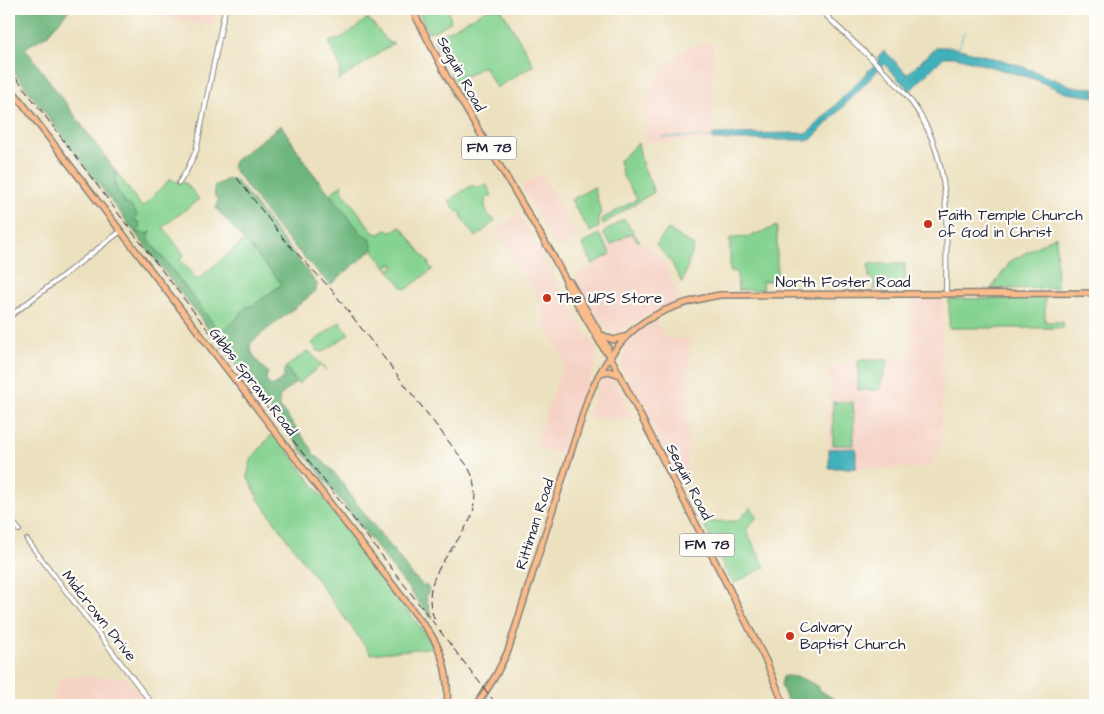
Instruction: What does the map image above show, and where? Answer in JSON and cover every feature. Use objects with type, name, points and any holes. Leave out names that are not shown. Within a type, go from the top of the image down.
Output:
[{"type":"main road","name":"Seguin Road","points":[[412,9],[444,70],[566,280],[566,284],[601,345],[609,354]]},
{"type":"main road","name":"Gibbs Sprawl Road","points":[[9,86],[430,633],[440,651],[447,674],[447,705]]},
{"type":"main road","name":"Seguin Road","points":[[566,280],[570,282],[608,348],[620,376],[766,661],[784,705]]},
{"type":"main road","name":"North Foster Road","points":[[609,354],[639,324],[665,310],[720,295],[1095,294]]},
{"type":"main road","points":[[600,334],[609,339],[625,336]]},
{"type":"main road","name":"Rittiman Road","points":[[477,705],[502,665],[515,630],[588,398],[609,354]]},
{"type":"main road","points":[[600,373],[608,371],[620,376]]},
{"type":"street","points":[[179,183],[196,151],[225,9]]},
{"type":"street","points":[[820,9],[897,84],[915,106],[927,127],[938,155],[946,195],[946,294]]},
{"type":"street","points":[[9,317],[121,230]]},
{"type":"street","points":[[9,517],[19,530]]},
{"type":"street","name":"Midcrown Drive","points":[[26,540],[153,705]]},
{"type":"shaded area","points":[[129,9],[217,9],[213,27]]},
{"type":"shaded area","points":[[713,41],[713,141],[645,142],[644,119],[646,100],[659,74],[681,52]]},
{"type":"shaded area","points":[[541,174],[578,238],[557,249],[521,186]]},
{"type":"shaded area","points":[[518,214],[593,344],[596,346],[595,367],[592,371],[567,452],[560,455],[535,446],[561,370],[563,370],[564,359],[556,344],[542,326],[545,316],[532,287],[496,230]]},
{"type":"shaded area","points":[[631,233],[638,242],[640,240],[659,257],[666,267],[680,300],[640,318],[617,333],[607,331],[573,278],[610,254],[607,247]]},
{"type":"shaded area","points":[[911,299],[943,299],[941,446],[930,468],[829,468],[829,370],[856,359],[911,359]]},
{"type":"shaded area","points":[[656,321],[665,339],[690,338],[686,492],[622,366],[625,345],[634,335]]},
{"type":"shaded area","points":[[605,374],[613,377],[634,419],[587,418],[601,378]]},
{"type":"shaded area","points":[[61,676],[127,678],[147,705],[52,705]]},
{"type":"green space","points":[[9,9],[70,9],[47,35],[25,48],[117,173],[115,186],[125,204],[130,205],[137,214],[135,221],[139,222],[140,229],[136,232],[148,234],[152,231],[149,234],[149,240],[216,327],[222,330],[227,327],[246,307],[254,305],[282,284],[216,208],[218,199],[215,197],[214,186],[228,179],[233,179],[240,185],[318,285],[316,291],[255,339],[250,344],[250,348],[256,360],[268,373],[266,378],[268,384],[273,386],[284,377],[286,367],[296,382],[279,397],[280,407],[312,449],[313,454],[336,475],[413,577],[429,589],[426,597],[432,619],[157,262],[9,65]]},
{"type":"green space","points":[[417,9],[448,9],[451,22],[428,32]]},
{"type":"green space","points":[[488,9],[501,9],[534,65],[496,88],[484,66],[466,76],[464,75],[457,82],[450,73],[451,71],[434,42],[446,32]]},
{"type":"green space","points":[[368,18],[389,43],[394,43],[338,81],[341,68],[329,42],[345,35]]},
{"type":"green space","points":[[281,125],[309,168],[362,234],[370,238],[373,249],[330,285],[278,229],[232,167],[234,161]]},
{"type":"green space","points":[[638,143],[642,163],[654,192],[603,224],[602,219],[637,199],[623,176],[619,161]]},
{"type":"green space","points":[[117,173],[142,207],[170,179],[186,183],[199,199],[163,227],[184,255],[180,260],[197,280],[245,240],[282,284],[254,305],[241,312],[236,320],[227,328],[222,330],[216,327],[149,240],[149,234],[152,232],[148,234],[136,233],[140,229],[135,221],[136,215],[123,201],[115,185]]},
{"type":"green space","points":[[342,184],[343,192],[374,233],[379,234],[388,229],[391,233],[398,227],[402,228],[429,263],[428,265],[433,269],[407,289],[403,288],[388,269],[392,269],[395,265],[390,264],[387,268],[374,252],[370,238],[362,234],[330,194]]},
{"type":"green space","points":[[486,184],[492,195],[485,200],[484,205],[491,219],[493,218],[495,221],[476,237],[463,220],[460,211],[457,212],[449,201],[473,185],[478,188]]},
{"type":"green space","points":[[594,187],[601,213],[598,217],[599,227],[590,232],[571,200]]},
{"type":"green space","points":[[622,220],[625,220],[632,232],[640,240],[638,242],[631,233],[611,245],[603,233]]},
{"type":"green space","points":[[777,226],[777,281],[762,281],[763,290],[738,290],[737,272],[730,271],[730,238],[748,237]]},
{"type":"green space","points":[[668,229],[694,246],[682,283],[670,260],[656,245]]},
{"type":"green space","points":[[599,234],[611,254],[593,264],[582,244]]},
{"type":"green space","points":[[1056,236],[1057,288],[991,289],[1011,261]]},
{"type":"green space","points":[[868,264],[905,264],[905,290],[873,289],[874,281],[869,277]]},
{"type":"green space","points":[[1045,298],[1045,322],[1063,322],[1063,328],[949,328],[949,299]]},
{"type":"green space","points":[[340,322],[349,334],[323,352],[318,351],[312,343]]},
{"type":"green space","points":[[309,351],[321,365],[298,384],[286,367]]},
{"type":"green space","points":[[858,360],[888,360],[879,390],[858,390]]},
{"type":"green space","points":[[833,402],[853,402],[854,445],[833,445]]},
{"type":"green space","points":[[273,433],[435,647],[371,654],[259,500],[247,476],[252,458]]},
{"type":"green space","points":[[751,507],[757,517],[746,530],[765,567],[734,583],[727,574],[703,523],[738,521]]},
{"type":"green space","points":[[785,676],[799,678],[811,683],[843,705],[789,705],[781,685]]},
{"type":"water","points":[[937,47],[952,47],[1016,64],[1073,87],[1095,88],[1095,97],[1066,93],[1034,79],[956,57],[944,57],[910,91],[884,64],[811,140],[713,140],[713,134],[808,133],[879,60],[877,58],[884,50],[907,74]]},
{"type":"water","points":[[856,448],[856,468],[829,468],[829,449]]},
{"type":"waterway","points":[[959,48],[964,32]]},
{"type":"waterway","points":[[662,137],[713,137]]},
{"type":"railway","points":[[9,68],[127,225],[497,705]]},
{"type":"railway","points":[[237,178],[287,243],[331,289],[466,464],[475,487],[474,507],[466,526],[433,581],[430,600],[436,622]]},
{"type":"place","name":"Faith Temple Church of God in Christ","points":[[928,224]]},
{"type":"place","name":"The UPS Store","points":[[547,298]]},
{"type":"place","name":"Calvary Baptist Church","points":[[790,636]]}]
